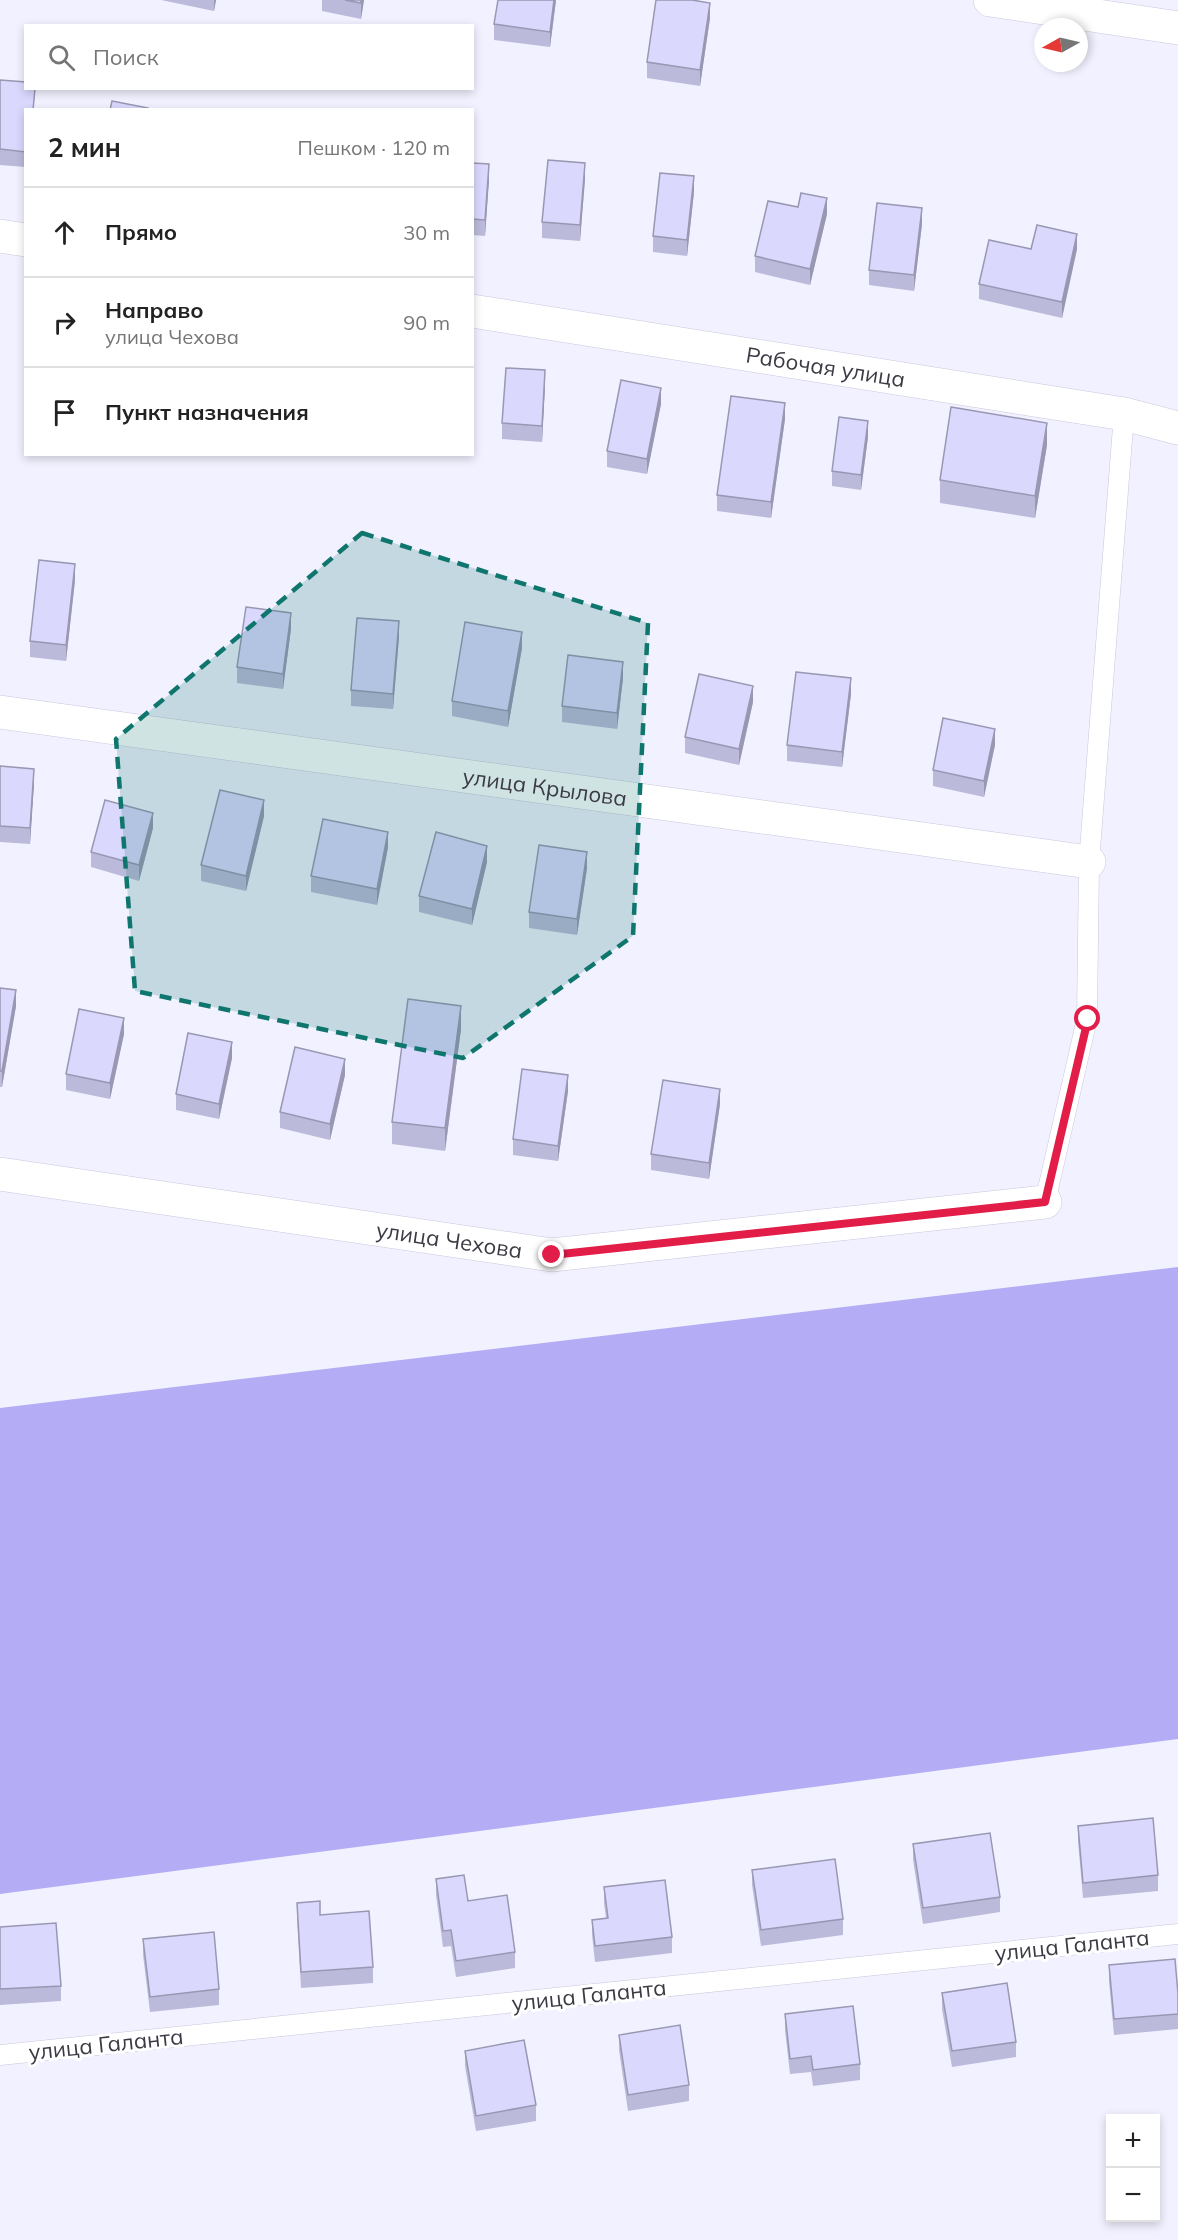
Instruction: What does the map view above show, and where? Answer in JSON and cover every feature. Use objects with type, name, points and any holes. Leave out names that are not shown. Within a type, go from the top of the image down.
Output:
[{"type":"street","points":[[990,0],[1178,28]]},
{"type":"street","points":[[0,236],[24,240]]},
{"type":"street","name":"Рабочая улица","points":[[474,311],[1124,414],[1178,428]]},
{"type":"street","name":"улица Крылова","points":[[0,712],[1089,862]]},
{"type":"street","name":"улица Чехова","points":[[0,1174],[552,1255],[1045,1202]]},
{"type":"lane","points":[[1045,1202],[1088,1019],[1089,862],[1124,414]]},
{"type":"lane","name":"улица Галанта","points":[[0,2055],[1178,1934]]},
{"type":"highlighted area","points":[[362,533],[648,623],[633,936],[463,1058],[135,991],[116,739]]},
{"type":"shaded area","points":[[1178,1267],[1178,1739],[0,1894],[0,1408]]},
{"type":"building","points":[[345,0],[361,0],[361,3]]},
{"type":"building","points":[[498,0],[554,0],[550,32],[494,24]]},
{"type":"building","points":[[656,0],[692,0],[710,3],[700,70],[647,62]]},
{"type":"building","points":[[0,80],[24,82],[24,90],[35,90],[33,108],[24,108],[24,152],[0,149]]},
{"type":"building","points":[[112,101],[148,108],[110,108]]},
{"type":"building","points":[[548,160],[585,163],[580,225],[542,222]]},
{"type":"building","points":[[474,163],[489,164],[485,220],[474,219]]},
{"type":"building","points":[[660,173],[694,176],[687,240],[653,236]]},
{"type":"building","points":[[801,193],[827,198],[810,269],[755,256],[768,201],[798,207]]},
{"type":"building","points":[[877,203],[922,208],[914,275],[869,270]]},
{"type":"building","points":[[1037,225],[1077,234],[1062,302],[979,284],[989,240],[1031,249]]},
{"type":"building","points":[[506,368],[545,370],[542,426],[502,423]]},
{"type":"building","points":[[621,380],[661,388],[647,459],[607,451]]},
{"type":"building","points":[[731,396],[785,403],[771,502],[717,495]]},
{"type":"building","points":[[951,407],[1047,423],[1035,496],[940,480]]},
{"type":"building","points":[[839,417],[868,421],[861,475],[832,471]]},
{"type":"building","points":[[39,560],[75,564],[66,645],[30,641]]},
{"type":"building","points":[[246,607],[291,613],[283,674],[237,667]]},
{"type":"building","points":[[357,618],[399,621],[393,694],[351,690]]},
{"type":"building","points":[[465,622],[522,632],[508,711],[452,701]]},
{"type":"building","points":[[568,655],[623,662],[617,713],[562,706]]},
{"type":"building","points":[[796,672],[851,678],[842,752],[787,745]]},
{"type":"building","points":[[699,674],[753,686],[739,749],[685,737]]},
{"type":"building","points":[[943,718],[995,729],[984,781],[933,770]]},
{"type":"building","points":[[0,766],[34,769],[30,828],[0,826]]},
{"type":"building","points":[[220,790],[264,800],[246,876],[201,865]]},
{"type":"building","points":[[105,800],[153,813],[139,865],[91,852]]},
{"type":"building","points":[[323,819],[388,832],[377,889],[311,876]]},
{"type":"building","points":[[436,832],[487,846],[472,909],[419,896]]},
{"type":"building","points":[[539,845],[587,852],[577,919],[529,912]]},
{"type":"building","points":[[0,988],[16,990],[2,1071],[0,1071]]},
{"type":"building","points":[[408,999],[461,1006],[445,1128],[392,1122]]},
{"type":"building","points":[[79,1009],[124,1018],[110,1083],[66,1074]]},
{"type":"building","points":[[188,1033],[232,1042],[219,1104],[176,1094]]},
{"type":"building","points":[[295,1047],[345,1059],[330,1124],[280,1112]]},
{"type":"building","points":[[522,1069],[568,1075],[558,1146],[513,1139]]},
{"type":"building","points":[[663,1080],[720,1089],[709,1163],[651,1154]]},
{"type":"building","points":[[1153,1818],[1158,1875],[1083,1883],[1078,1826]]},
{"type":"building","points":[[990,1833],[1000,1897],[923,1908],[913,1844]]},
{"type":"building","points":[[835,1859],[843,1919],[761,1930],[752,1870]]},
{"type":"building","points":[[464,1875],[468,1901],[507,1895],[515,1952],[456,1961],[451,1930],[443,1931],[436,1879]]},
{"type":"building","points":[[665,1880],[672,1937],[595,1946],[592,1920],[608,1918],[604,1887]]},
{"type":"building","points":[[320,1901],[320,1915],[369,1911],[373,1967],[301,1972],[297,1903]]},
{"type":"building","points":[[56,1923],[61,1986],[0,1989],[0,1927]]},
{"type":"building","points":[[214,1932],[219,1989],[150,1997],[143,1939]]},
{"type":"building","points":[[1175,1959],[1178,2014],[1114,2019],[1109,1965]]},
{"type":"building","points":[[1007,1983],[1016,2042],[952,2051],[942,1993]]},
{"type":"building","points":[[853,2006],[860,2064],[813,2070],[811,2056],[790,2059],[785,2014]]},
{"type":"building","points":[[680,2025],[689,2085],[628,2095],[619,2035]]},
{"type":"building","points":[[524,2040],[536,2105],[476,2116],[465,2051]]},
{"type":"route","points":[[552,1255],[1045,1202],[1088,1019]]}]
